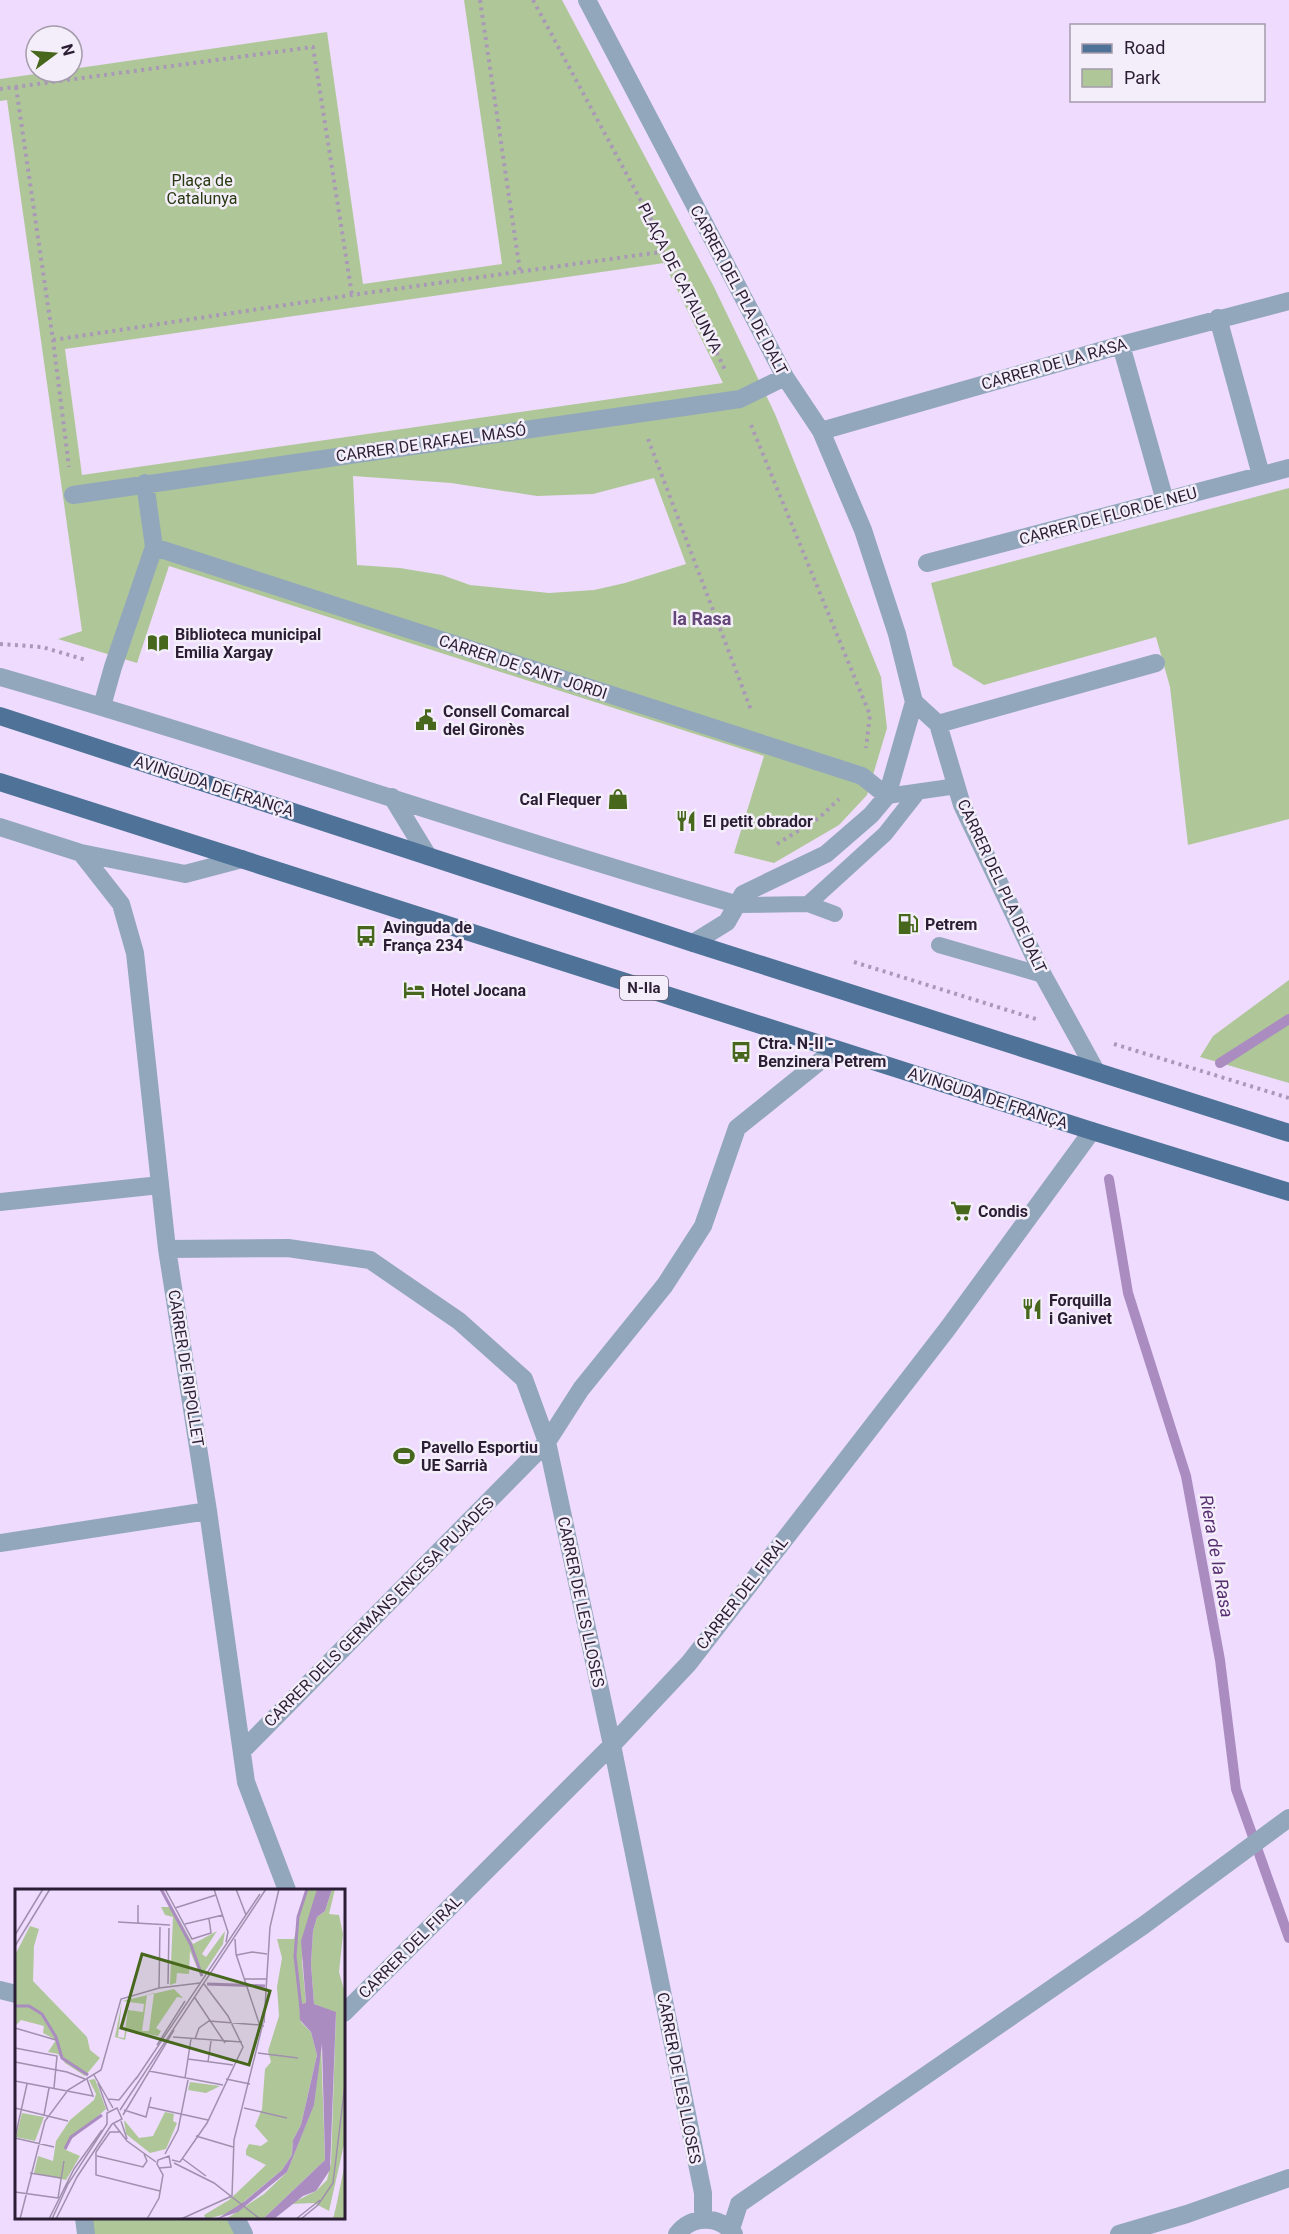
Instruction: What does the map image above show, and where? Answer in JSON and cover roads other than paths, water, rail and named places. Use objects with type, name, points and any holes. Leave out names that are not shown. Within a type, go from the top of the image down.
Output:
[{"type":"main road","name":"AVINGUDA DE FRANÇA","points":[[0,716],[1289,1133]]},
{"type":"main road","name":"AVINGUDA DE FRANÇA","points":[[0,782],[1289,1192]]},
{"type":"street","name":"CARRER DEL PLA DE DALT","points":[[587,0],[785,378],[820,430],[863,531],[897,634],[914,702]]},
{"type":"street","name":"CARRER DE LA RASA","points":[[820,430],[1218,318],[1289,301]]},
{"type":"street","points":[[1218,318],[1261,475]]},
{"type":"street","points":[[1121,345],[1166,501]]},
{"type":"street","name":"CARRER DE RAFAEL MASÓ","points":[[73,495],[740,399],[785,378]]},
{"type":"street","name":"CARRER DE FLOR DE NEU","points":[[927,563],[1289,468]]},
{"type":"street","points":[[102,706],[154,547],[145,483]]},
{"type":"street","name":"CARRER DE SANT JORDI","points":[[154,547],[862,776],[887,796]]},
{"type":"street","points":[[693,942],[727,922],[739,905],[743,894],[826,854],[871,814],[887,796],[914,702],[938,724],[1156,663]]},
{"type":"street","points":[[0,677],[102,706],[739,905]]},
{"type":"street","name":"CARRER DEL PLA DE DALT","points":[[938,724],[963,805],[1042,975],[1096,1071]]},
{"type":"street","points":[[392,797],[428,856]]},
{"type":"street","points":[[0,827],[81,853],[185,874],[242,859]]},
{"type":"street","name":"CARRER DE RIPOLLET","points":[[81,853],[121,904],[135,953],[167,1249],[208,1511],[246,1782],[287,1889]]},
{"type":"street","name":"CARRER DELS GERMANS ENCESA PUJADES","points":[[242,1751],[548,1442],[581,1389],[665,1285],[703,1226],[737,1128],[835,1049]]},
{"type":"street","name":"CARRER DEL FIRAL","points":[[345,2012],[612,1746],[689,1663],[948,1328],[1092,1131]]},
{"type":"street","points":[[0,1202],[159,1185]]},
{"type":"street","name":"CARRER DE LES LLOSES","points":[[167,1249],[288,1248],[370,1260],[459,1321],[524,1379],[548,1442],[703,2193],[704,2219]]},
{"type":"street","points":[[0,1543],[208,1511]]},
{"type":"street","points":[[677,2234],[692,2222],[704,2219],[718,2222],[733,2232],[740,2204],[1144,1925],[1289,1818]]},
{"type":"street","points":[[0,1990],[15,1994]]},
{"type":"street","points":[[1119,2234],[1187,2214],[1289,2178]]},
{"type":"street","points":[[84,2219],[86,2234]]},
{"type":"street","points":[[237,2219],[244,2234]]},
{"type":"lane","points":[[887,796],[957,786]]},
{"type":"lane","points":[[808,903],[885,834],[918,792]]},
{"type":"lane","points":[[739,905],[808,903],[835,914]]},
{"type":"lane","points":[[939,945],[1042,975]]},
{"type":"waterway","name":"Riera de la Rasa","points":[[1220,1063],[1289,1019]]},
{"type":"waterway","name":"Riera de la Rasa","points":[[1109,1179],[1128,1293],[1186,1476],[1220,1660],[1236,1789],[1289,1938]]},
{"type":"place","name":"Biblioteca municipal Emilia Xargay","points":[[158,643]]},
{"type":"place","name":"Consell Comarcal del Gironès","points":[[426,720]]},
{"type":"place","name":"Cal Flequer","points":[[618,799]]},
{"type":"place","name":"El petit obrador","points":[[686,821]]},
{"type":"place","name":"Petrem","points":[[908,924]]},
{"type":"place","name":"Avinguda de França 234","points":[[366,936]]},
{"type":"place","name":"Hotel Jocana","points":[[414,990]]},
{"type":"place","name":"Ctra. N-II - Benzinera Petrem","points":[[741,1052]]},
{"type":"place","name":"Condis","points":[[961,1211]]},
{"type":"place","name":"Forquilla i Ganivet","points":[[1032,1309]]},
{"type":"place","name":"Pavello Esportiu UE Sarrià","points":[[404,1456]]},
{"type":"district","name":"la Rasa","points":[[702,618]]},
{"type":"park label","name":"Plaça de Catalunya","points":[[202,189]]}]
